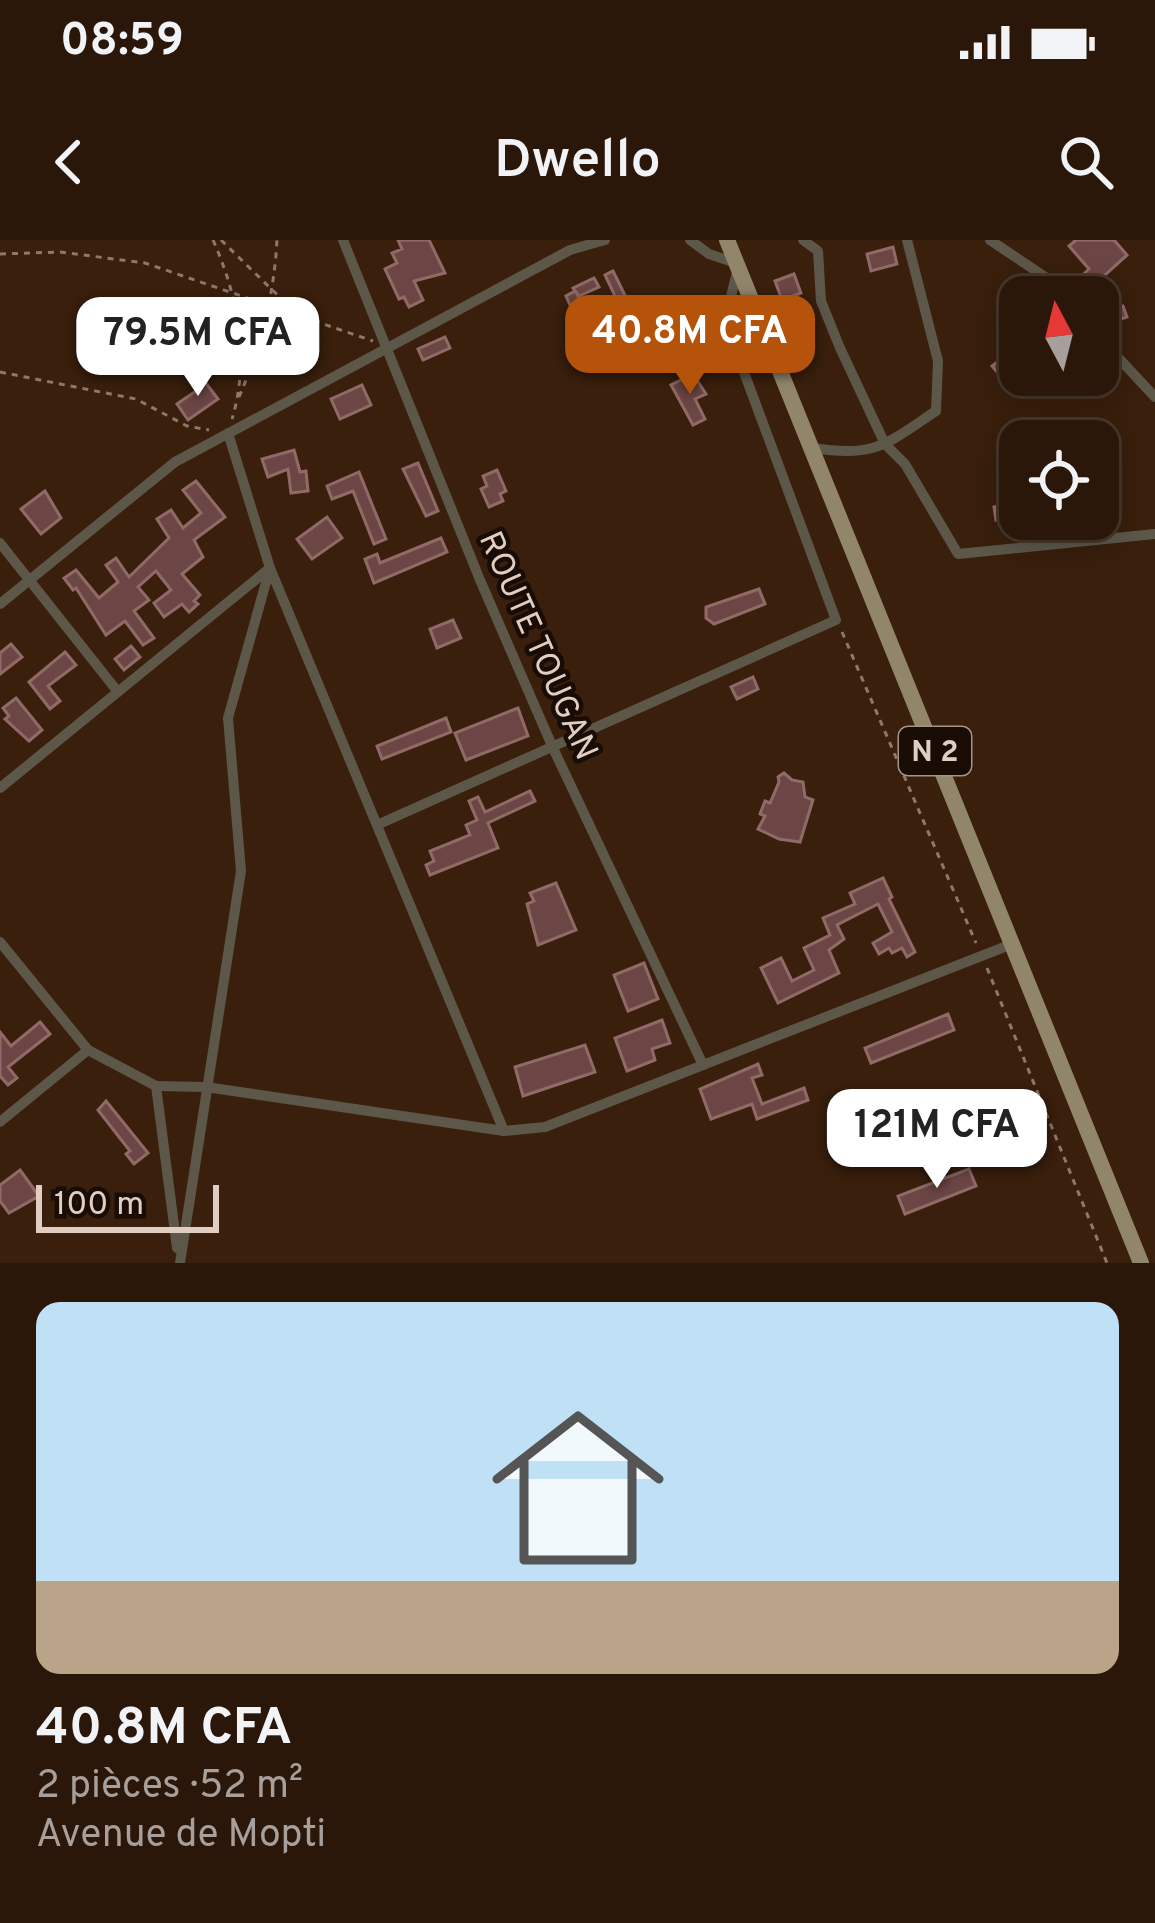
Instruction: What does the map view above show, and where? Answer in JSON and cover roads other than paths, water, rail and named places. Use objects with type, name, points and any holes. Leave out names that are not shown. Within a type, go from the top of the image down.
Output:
[{"type":"main road","name":"N 2","points":[[727,240],[1141,1263]]},
{"type":"street","name":"ROUTE TOUGAN","points":[[343,240],[480,580],[703,1065]]},
{"type":"street","points":[[0,604],[175,462],[570,250],[605,240]]},
{"type":"street","points":[[377,825],[836,620],[725,321],[739,264],[709,254],[690,240]]},
{"type":"street","points":[[803,240],[818,251],[820,301],[885,445],[905,464],[958,554],[1155,534]]},
{"type":"street","points":[[813,448],[850,454],[885,445],[936,411],[938,361],[907,240]]},
{"type":"street","points":[[990,240],[1044,276]]},
{"type":"street","points":[[1119,358],[1155,397]]},
{"type":"street","points":[[228,434],[270,568],[504,1131]]},
{"type":"street","points":[[0,543],[118,692]]},
{"type":"street","points":[[0,788],[270,568]]},
{"type":"street","points":[[179,1263],[242,871],[228,718],[270,568]]},
{"type":"street","points":[[0,942],[88,1051],[156,1086],[206,1087],[504,1131],[545,1127],[1012,944]]},
{"type":"street","points":[[0,1122],[88,1051]]},
{"type":"street","points":[[156,1086],[179,1263]]}]
